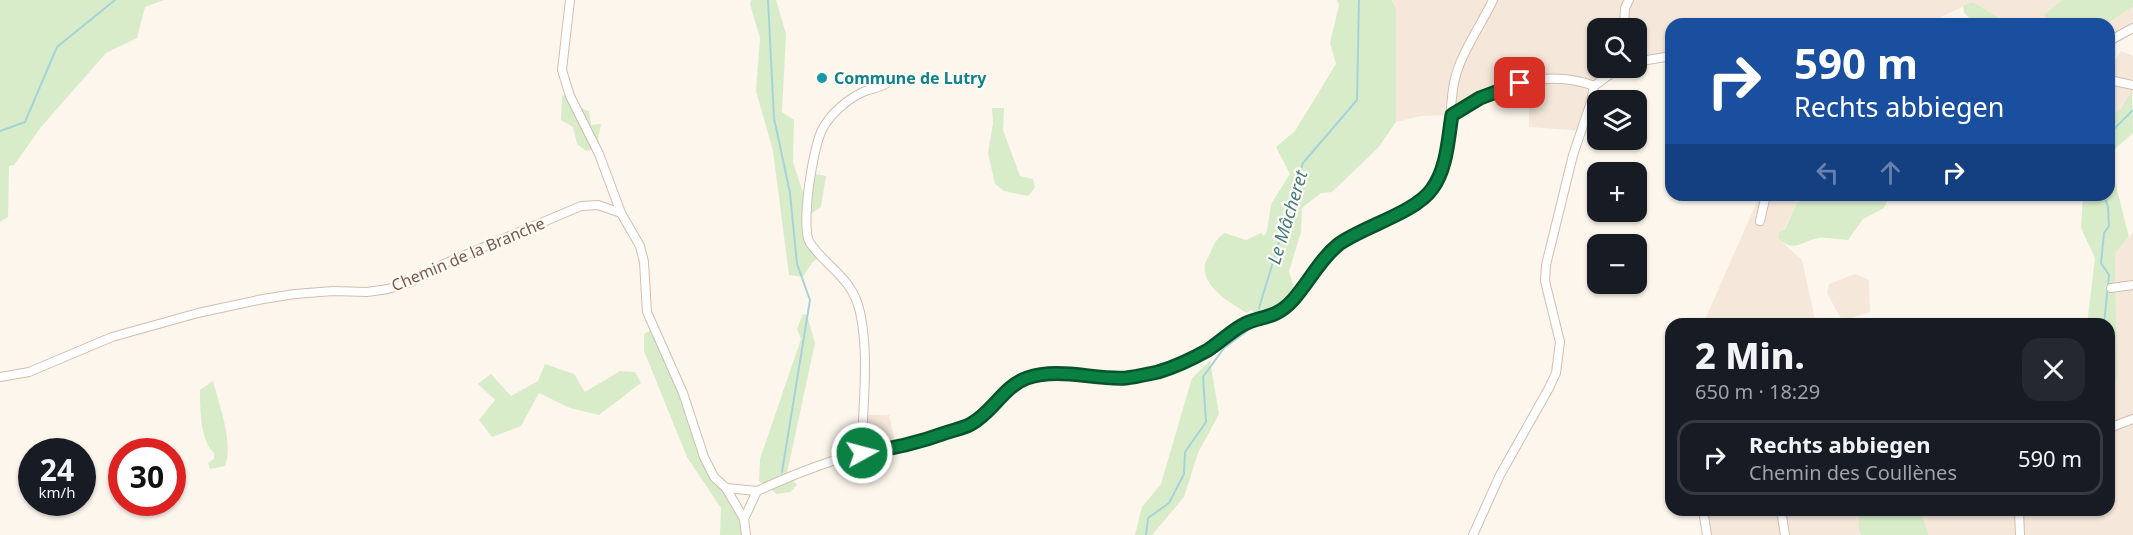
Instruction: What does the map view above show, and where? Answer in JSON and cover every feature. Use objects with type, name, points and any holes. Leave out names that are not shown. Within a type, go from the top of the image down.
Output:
[{"type":"street","points":[[570,0],[561,70],[570,96],[599,154],[621,213],[640,246],[644,262],[647,312],[651,325],[683,393],[704,457],[714,477],[726,488],[744,519],[746,535]]},
{"type":"street","points":[[726,488],[757,491],[800,473],[862,453],[895,449],[925,441],[971,424],[1025,378],[1048,373],[1127,378],[1157,372],[1208,350],[1243,325],[1281,311],[1293,300],[1337,246],[1358,232],[1408,208],[1430,192],[1439,179],[1446,154],[1454,83],[1458,70],[1493,0]]},
{"type":"street","points":[[1624,18],[1625,8],[1629,0]]},
{"type":"street","points":[[2115,38],[2133,27]]},
{"type":"street","points":[[1647,60],[1665,57]]},
{"type":"street","points":[[1473,535],[1500,475],[1556,373],[1560,342],[1545,281],[1546,265],[1573,155],[1591,102],[1593,86],[1605,78]]},
{"type":"street","points":[[862,453],[866,354],[860,312],[854,293],[839,273],[810,243],[806,232],[808,198],[814,152],[822,129],[829,118],[848,101],[889,83],[892,79]]},
{"type":"street","points":[[1452,115],[1480,98],[1520,83],[1552,79],[1579,80],[1593,86]]},
{"type":"street","points":[[2115,81],[2133,85]]},
{"type":"street","points":[[1760,221],[1765,201]]},
{"type":"street","name":"Chemin de la Branche","points":[[0,377],[38,369],[129,331],[210,310],[263,298],[295,294],[333,291],[367,292],[388,289],[411,282],[446,262],[581,206],[598,205],[621,213]]},
{"type":"street","points":[[2111,288],[2133,285]]},
{"type":"street","points":[[2115,426],[2133,419]]},
{"type":"street","points":[[744,519],[757,491]]},
{"type":"street","points":[[1704,516],[1707,535]]},
{"type":"street","points":[[1782,516],[1785,535]]},
{"type":"street","points":[[2019,516],[2020,535]]},
{"type":"shaded area","points":[[1391,0],[2062,0],[2045,15],[2046,18],[1999,18],[1973,2],[1939,18],[1665,18],[1665,59],[1647,64],[1647,18],[1587,18],[1587,78],[1613,78],[1587,90],[1583,131],[1529,127],[1529,85],[1509,89],[1452,115],[1421,116],[1396,122],[1396,8]]},
{"type":"shaded area","points":[[2133,7],[2133,25],[2115,34],[2115,18]]},
{"type":"shaded area","points":[[2121,51],[2133,56],[2133,92],[2115,113],[2115,60]]},
{"type":"shaded area","points":[[1757,201],[1797,202],[1784,229],[1779,232],[1778,238],[1802,260],[1815,318],[1706,318]]},
{"type":"shaded area","points":[[2133,233],[2133,535],[1929,535],[1922,516],[2115,516],[2115,382],[2117,376],[2115,253]]},
{"type":"shaded area","points":[[1855,274],[1869,280],[1870,312],[1852,318],[1840,317],[1827,293],[1829,284]]},
{"type":"shaded area","points":[[859,415],[889,415],[897,452],[876,458],[857,458],[855,453]]},
{"type":"shaded area","points":[[1701,516],[1859,516],[1858,529],[1861,535],[1703,535]]},
{"type":"green space","points":[[0,0],[164,0],[145,7],[137,38],[106,53],[41,127],[14,165],[9,166],[8,217],[0,222]]},
{"type":"green space","points":[[751,0],[776,0],[786,34],[782,112],[794,120],[793,162],[803,193],[816,174],[826,176],[821,207],[806,217],[804,237],[820,256],[812,263],[803,277],[789,275],[773,151],[756,91],[760,38],[750,4]]},
{"type":"green space","points":[[1337,0],[1391,0],[1396,8],[1396,122],[1378,148],[1332,192],[1321,193],[1302,208],[1301,232],[1289,271],[1295,291],[1282,306],[1260,317],[1251,310],[1247,313],[1218,293],[1208,280],[1205,264],[1217,240],[1225,233],[1246,240],[1261,233],[1264,236],[1267,231],[1271,204],[1290,174],[1276,147],[1295,131],[1336,64],[1330,43],[1339,5]]},
{"type":"green space","points":[[2062,0],[2133,0],[2133,7],[2115,18],[2045,18],[2044,15]]},
{"type":"green space","points":[[1973,2],[1999,18],[1969,18],[1964,13],[1963,6]]},
{"type":"green space","points":[[2132,91],[2133,133],[2115,149],[2115,113],[2120,110]]},
{"type":"green space","points":[[572,93],[578,107],[589,111],[591,125],[601,124],[598,139],[600,147],[586,151],[577,144],[573,127],[561,120],[562,96]]},
{"type":"green space","points":[[992,108],[1004,108],[1003,130],[1020,176],[1033,179],[1035,188],[1028,196],[1004,191],[995,184],[988,153],[993,123]]},
{"type":"green space","points":[[2115,182],[2129,237],[2115,253],[2117,376],[2115,382],[2115,318],[2088,318],[2095,258],[2081,228],[2083,201],[2115,201]]},
{"type":"green space","points":[[1887,201],[1884,208],[1863,219],[1848,240],[1819,238],[1794,246],[1778,238],[1779,232],[1785,229],[1797,202]]},
{"type":"green space","points":[[803,314],[807,315],[815,343],[787,473],[797,485],[790,492],[777,494],[759,481],[760,459],[801,339],[797,329]]},
{"type":"green space","points":[[651,330],[682,400],[703,459],[741,520],[743,535],[720,535],[721,508],[687,457],[644,351],[644,334]]},
{"type":"green space","points":[[1210,361],[1219,414],[1198,453],[1184,497],[1152,535],[1135,535],[1142,507],[1161,484],[1192,378]]},
{"type":"green space","points":[[545,364],[574,374],[585,392],[620,371],[635,372],[641,383],[599,415],[570,408],[539,393],[521,426],[492,437],[479,420],[495,400],[478,384],[491,374],[511,396],[538,381]]},
{"type":"green space","points":[[213,381],[225,424],[228,447],[225,466],[210,469],[208,463],[214,459],[214,453],[209,448],[203,432],[200,390]]},
{"type":"green space","points":[[1859,516],[1922,516],[1929,535],[1861,535],[1858,529]]},
{"type":"waterway","points":[[0,131],[25,122],[57,47],[115,0]]},
{"type":"waterway","points":[[768,0],[774,118],[790,193],[797,264],[810,300],[782,472]]},
{"type":"waterway","name":"Le Mâcheret","points":[[1259,308],[1303,163],[1357,100],[1359,0]]},
{"type":"waterway","points":[[2115,128],[2133,110]]},
{"type":"waterway","points":[[2105,318],[2109,275],[2101,263],[2104,233],[2109,226],[2106,201]]},
{"type":"waterway","name":"Le Mâcheret","points":[[1146,535],[1148,518],[1169,503],[1184,474],[1185,452],[1206,422],[1203,377],[1224,348],[1255,325]]},
{"type":"place","name":"Commune de Lutry","points":[[822,78]]},
{"type":"route","points":[[862,453],[895,449],[971,424],[1025,378],[1048,373],[1127,378],[1157,372],[1208,350],[1243,325],[1281,311],[1293,300],[1337,246],[1358,232],[1408,208],[1430,192],[1439,179],[1446,154],[1452,115],[1480,98],[1520,83]]}]
